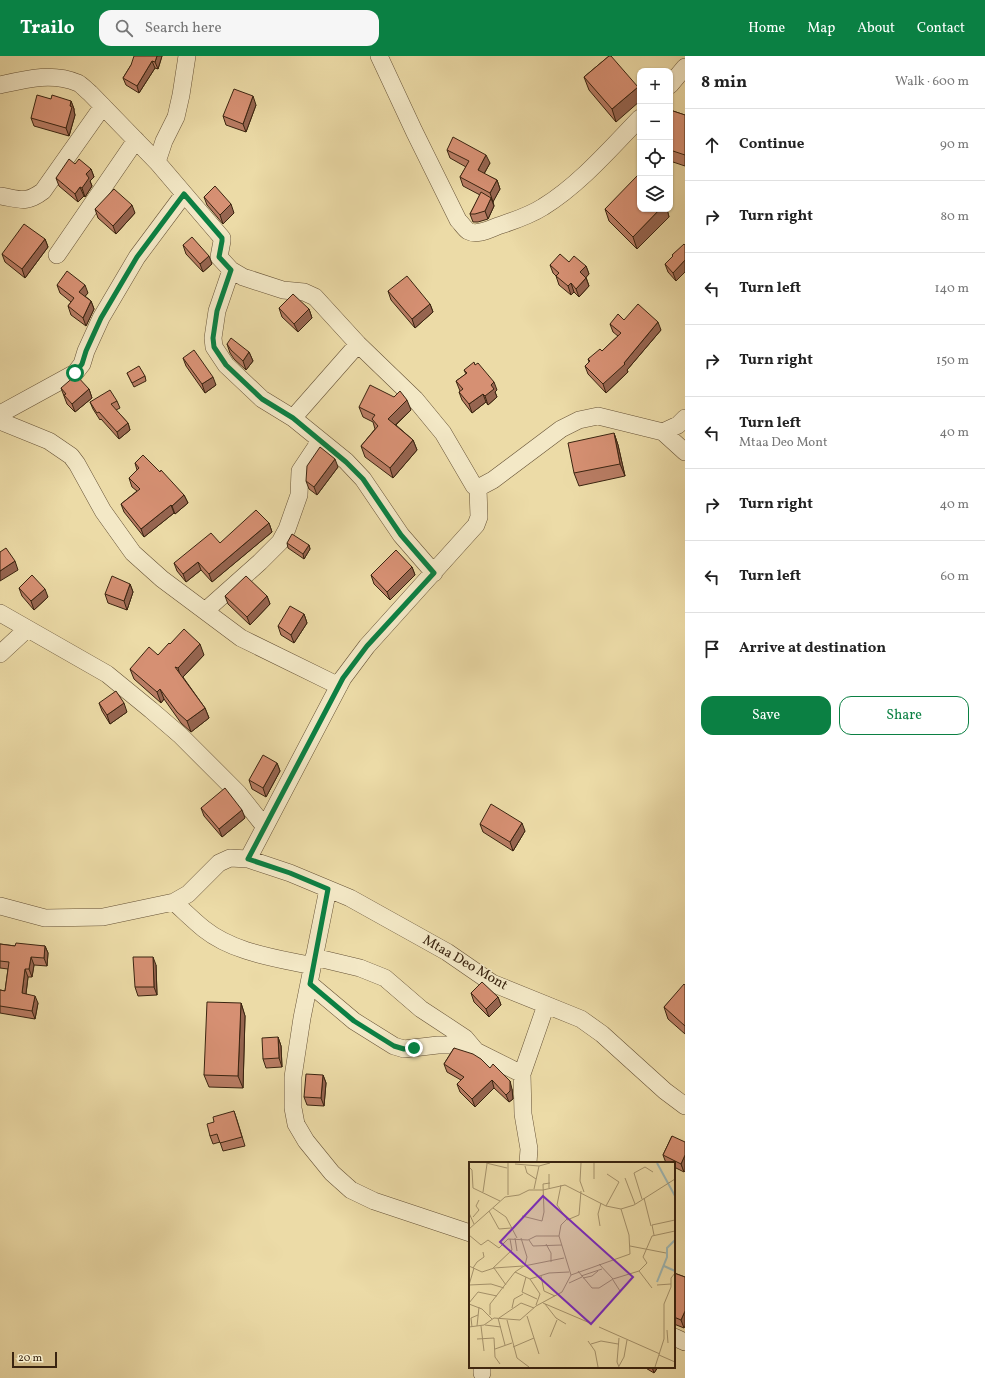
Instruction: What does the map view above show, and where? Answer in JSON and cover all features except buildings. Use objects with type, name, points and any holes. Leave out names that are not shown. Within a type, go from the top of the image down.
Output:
[{"type":"street","points":[[157,162],[164,141],[176,118],[187,56]]},
{"type":"street","points":[[379,56],[458,220],[468,231],[476,233],[487,230],[543,208],[564,193],[637,121]]},
{"type":"street","points":[[673,81],[685,68]]},
{"type":"street","points":[[0,85],[36,77],[55,77],[78,84],[90,93],[157,162],[222,238],[219,257],[231,270],[243,277],[283,290],[304,292],[316,297],[358,344],[415,399],[443,433],[473,485],[478,488]]},
{"type":"street","points":[[0,196],[24,200],[35,197],[43,191],[103,106]]},
{"type":"street","points":[[57,255],[136,140]]},
{"type":"street","points":[[0,414],[75,373],[82,364],[86,351],[101,318],[137,257],[184,194]]},
{"type":"street","points":[[231,270],[217,311],[213,338],[214,347],[226,365],[262,399],[293,418],[346,462],[363,479],[401,535],[434,573]]},
{"type":"street","points":[[293,418],[358,344]]},
{"type":"street","points":[[478,488],[493,480],[561,429],[579,420],[598,416],[663,432],[685,452]]},
{"type":"street","points":[[663,432],[678,425],[685,418]]},
{"type":"street","points":[[0,421],[49,441],[71,456],[103,511],[133,553],[162,579],[242,638],[339,686]]},
{"type":"street","points":[[205,611],[280,542],[287,529],[299,495],[300,471],[320,440]]},
{"type":"street","points":[[248,859],[343,678],[367,646],[476,525],[479,517],[478,488]]},
{"type":"street","points":[[0,613],[107,674],[180,736],[238,793],[265,827]]},
{"type":"street","points":[[0,654],[27,629]]},
{"type":"street","name":"Mtaa Deo Mont","points":[[174,902],[188,894],[220,863],[230,858],[248,859],[290,873],[350,898],[447,952],[492,983],[581,1019],[602,1034],[664,1091],[685,1106]]},
{"type":"street","points":[[328,889],[302,1018],[293,1077],[293,1108],[296,1124],[306,1141],[332,1173],[351,1190],[374,1201],[469,1232]]},
{"type":"street","points":[[0,906],[45,918],[103,917],[174,902],[205,930],[226,942],[249,951],[360,968],[385,978],[421,1009],[465,1038],[476,1051]]},
{"type":"street","points":[[310,984],[354,1021],[394,1046],[404,1049],[438,1045],[456,1045],[476,1051],[522,1074]]},
{"type":"street","points":[[528,1162],[529,1149],[522,1114],[522,1074],[546,1005]]},
{"type":"street","points":[[675,1337],[685,1342]]},
{"type":"route","points":[[75,373],[82,364],[86,351],[101,318],[137,257],[184,194],[222,238],[219,257],[231,270],[217,311],[213,338],[214,347],[226,365],[262,399],[293,418],[346,462],[363,479],[401,535],[434,573],[367,646],[343,678],[248,859],[290,873],[328,889],[312,966],[310,984],[354,1021],[394,1046],[404,1049],[414,1048]]}]
